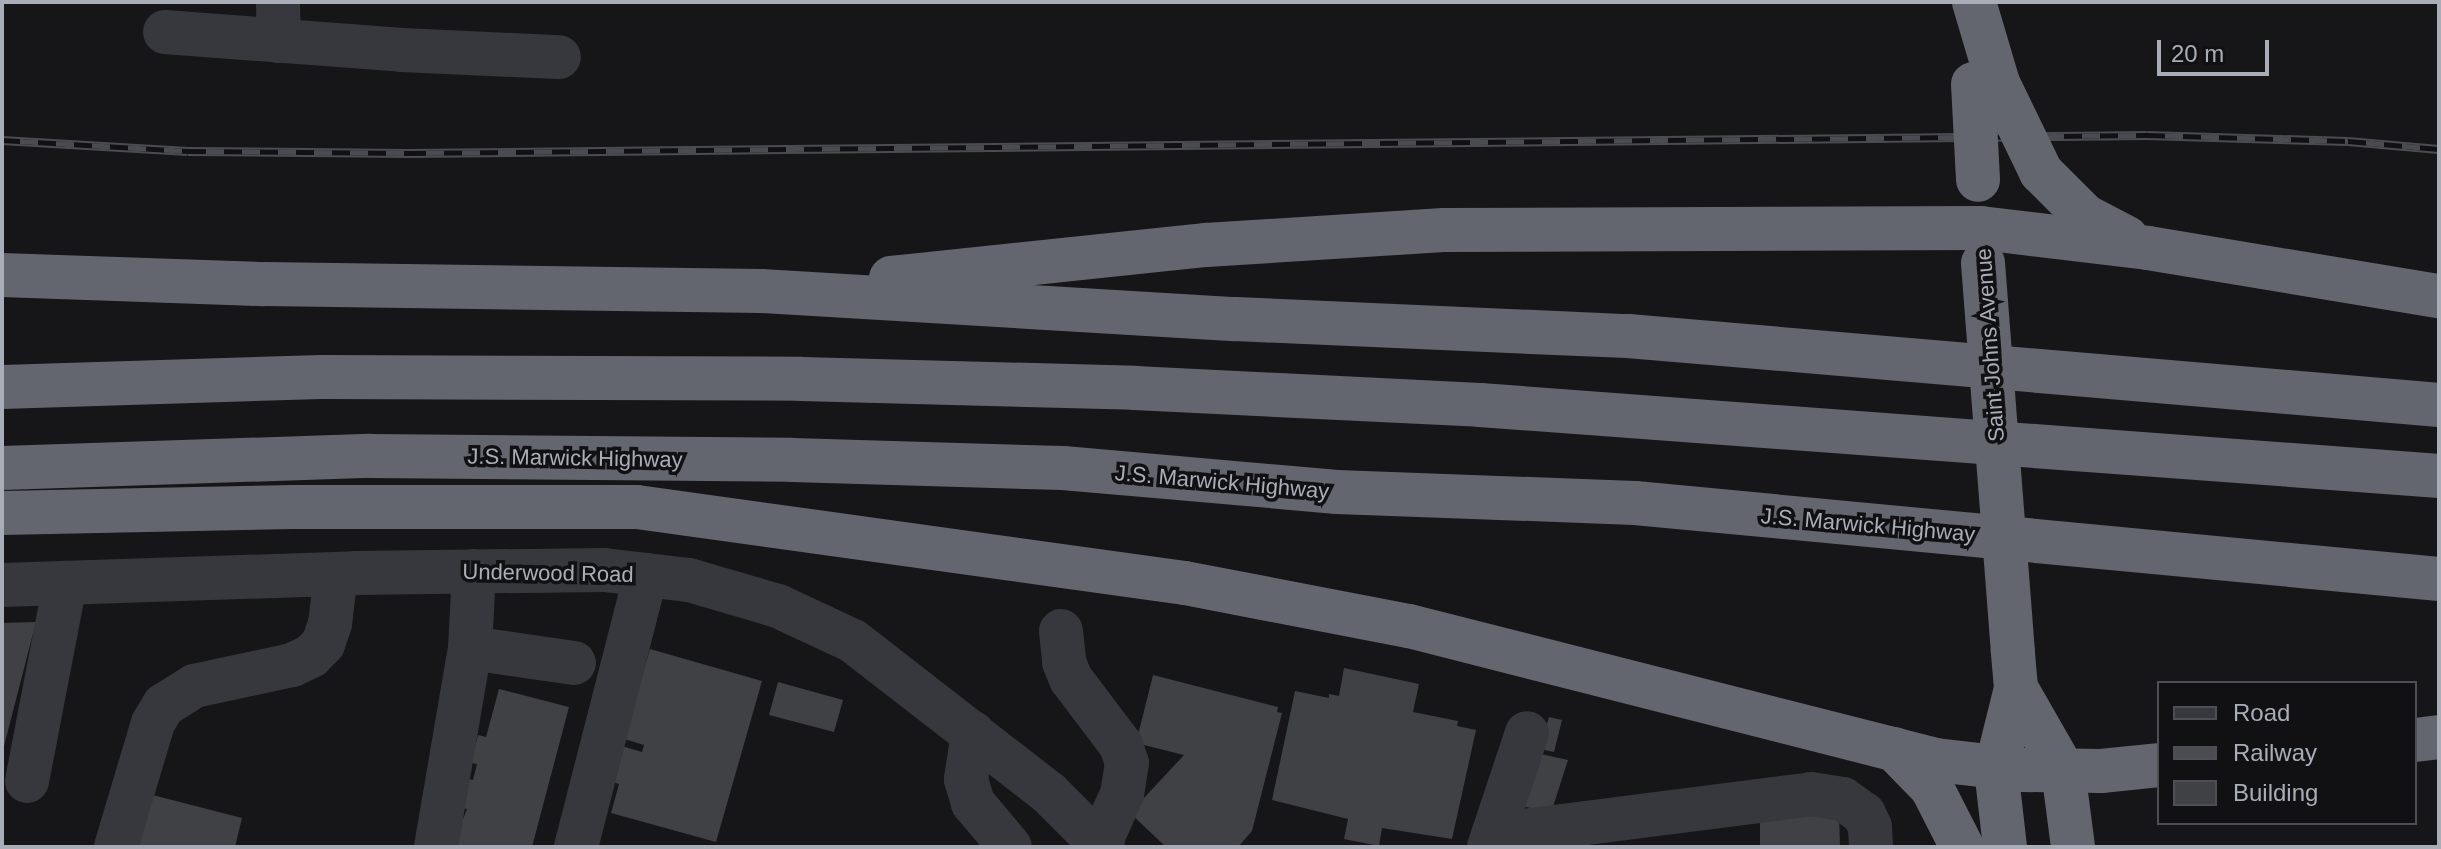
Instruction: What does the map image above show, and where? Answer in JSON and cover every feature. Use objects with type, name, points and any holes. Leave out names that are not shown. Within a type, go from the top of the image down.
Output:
[{"type":"highway","name":"Saint Johns Avenue","points":[[1972,2],[1985,84],[1978,180],[2014,670],[1996,769]]},
{"type":"highway","points":[[1985,84],[2041,172],[2085,216],[2148,248]]},
{"type":"highway","points":[[761,291],[1206,245],[1444,230],[2148,248],[2439,296]]},
{"type":"highway","points":[[2,275],[264,284],[761,291],[1219,318],[1628,336],[2439,405]]},
{"type":"highway","points":[[2,304],[264,284]]},
{"type":"highway","points":[[2,387],[321,377],[801,379],[1135,388],[1496,406],[2439,476]]},
{"type":"highway","name":"J.S. Marwick Highway","points":[[2,468],[370,456],[792,460],[1063,468],[1337,492],[1635,503],[2439,579]]},
{"type":"highway","points":[[2,513],[293,507],[637,507],[1244,595],[1409,626],[1894,749],[1996,769],[2101,771],[2157,765]]},
{"type":"highway","name":"Saint Johns Avenue","points":[[2014,670],[2063,770]]},
{"type":"highway","points":[[2417,740],[2439,737]]},
{"type":"highway","points":[[1894,749],[1932,788],[1962,847]]},
{"type":"highway","points":[[1996,769],[2005,847]]},
{"type":"highway","points":[[2063,770],[2073,847]]},
{"type":"street","points":[[165,32],[279,21],[559,57]]},
{"type":"street","name":"Underwood Road","points":[[2,585],[336,574],[604,570],[689,580],[778,606],[841,635],[888,666],[1050,794],[1102,845]]},
{"type":"street","points":[[436,847],[470,648],[474,571]]},
{"type":"street","points":[[116,847],[153,723],[164,705],[194,686],[292,665],[311,656],[323,644],[330,624],[336,574]]},
{"type":"street","points":[[576,847],[646,575]]},
{"type":"street","points":[[27,781],[65,583]]},
{"type":"street","points":[[1061,631],[1064,662],[1071,679],[1080,695],[1121,745],[1127,763],[1122,794],[1102,845]]},
{"type":"street","points":[[470,648],[574,663]]},
{"type":"street","points":[[973,733],[966,779],[973,803],[1010,847]]},
{"type":"street","points":[[1527,733],[1491,841],[1811,794],[1843,799],[1864,814],[1870,827],[1871,847]]},
{"type":"building","points":[[36,622],[3,750],[2,750],[2,623]]},
{"type":"building","points":[[650,649],[762,681],[716,842],[611,813],[619,784],[605,780],[615,744],[642,752],[644,745],[624,739]]},
{"type":"building","points":[[1344,668],[1419,684],[1413,712],[1458,721],[1457,726],[1476,730],[1452,839],[1382,828],[1379,846],[1344,839],[1348,819],[1272,800],[1295,691],[1329,698],[1329,694],[1339,696]]},
{"type":"building","points":[[1153,675],[1278,707],[1277,712],[1282,713],[1252,831],[1238,847],[1166,847],[1130,813],[1184,755],[1136,743]]},
{"type":"building","points":[[778,682],[843,700],[834,732],[769,715]]},
{"type":"building","points":[[499,689],[569,707],[532,847],[452,847],[467,809],[460,808],[468,779],[473,780],[477,764],[471,763],[478,735],[486,737]]},
{"type":"building","points":[[1549,717],[1562,720],[1554,752],[1540,749]]},
{"type":"building","points":[[1536,753],[1568,760],[1551,813],[1522,806]]},
{"type":"building","points":[[141,792],[242,818],[235,847],[127,847]]},
{"type":"building","points":[[1760,815],[1839,815],[1840,847],[1760,847]]},
{"type":"railway","points":[[2,140],[188,151],[408,153],[2147,135],[2348,141],[2439,149]]}]
